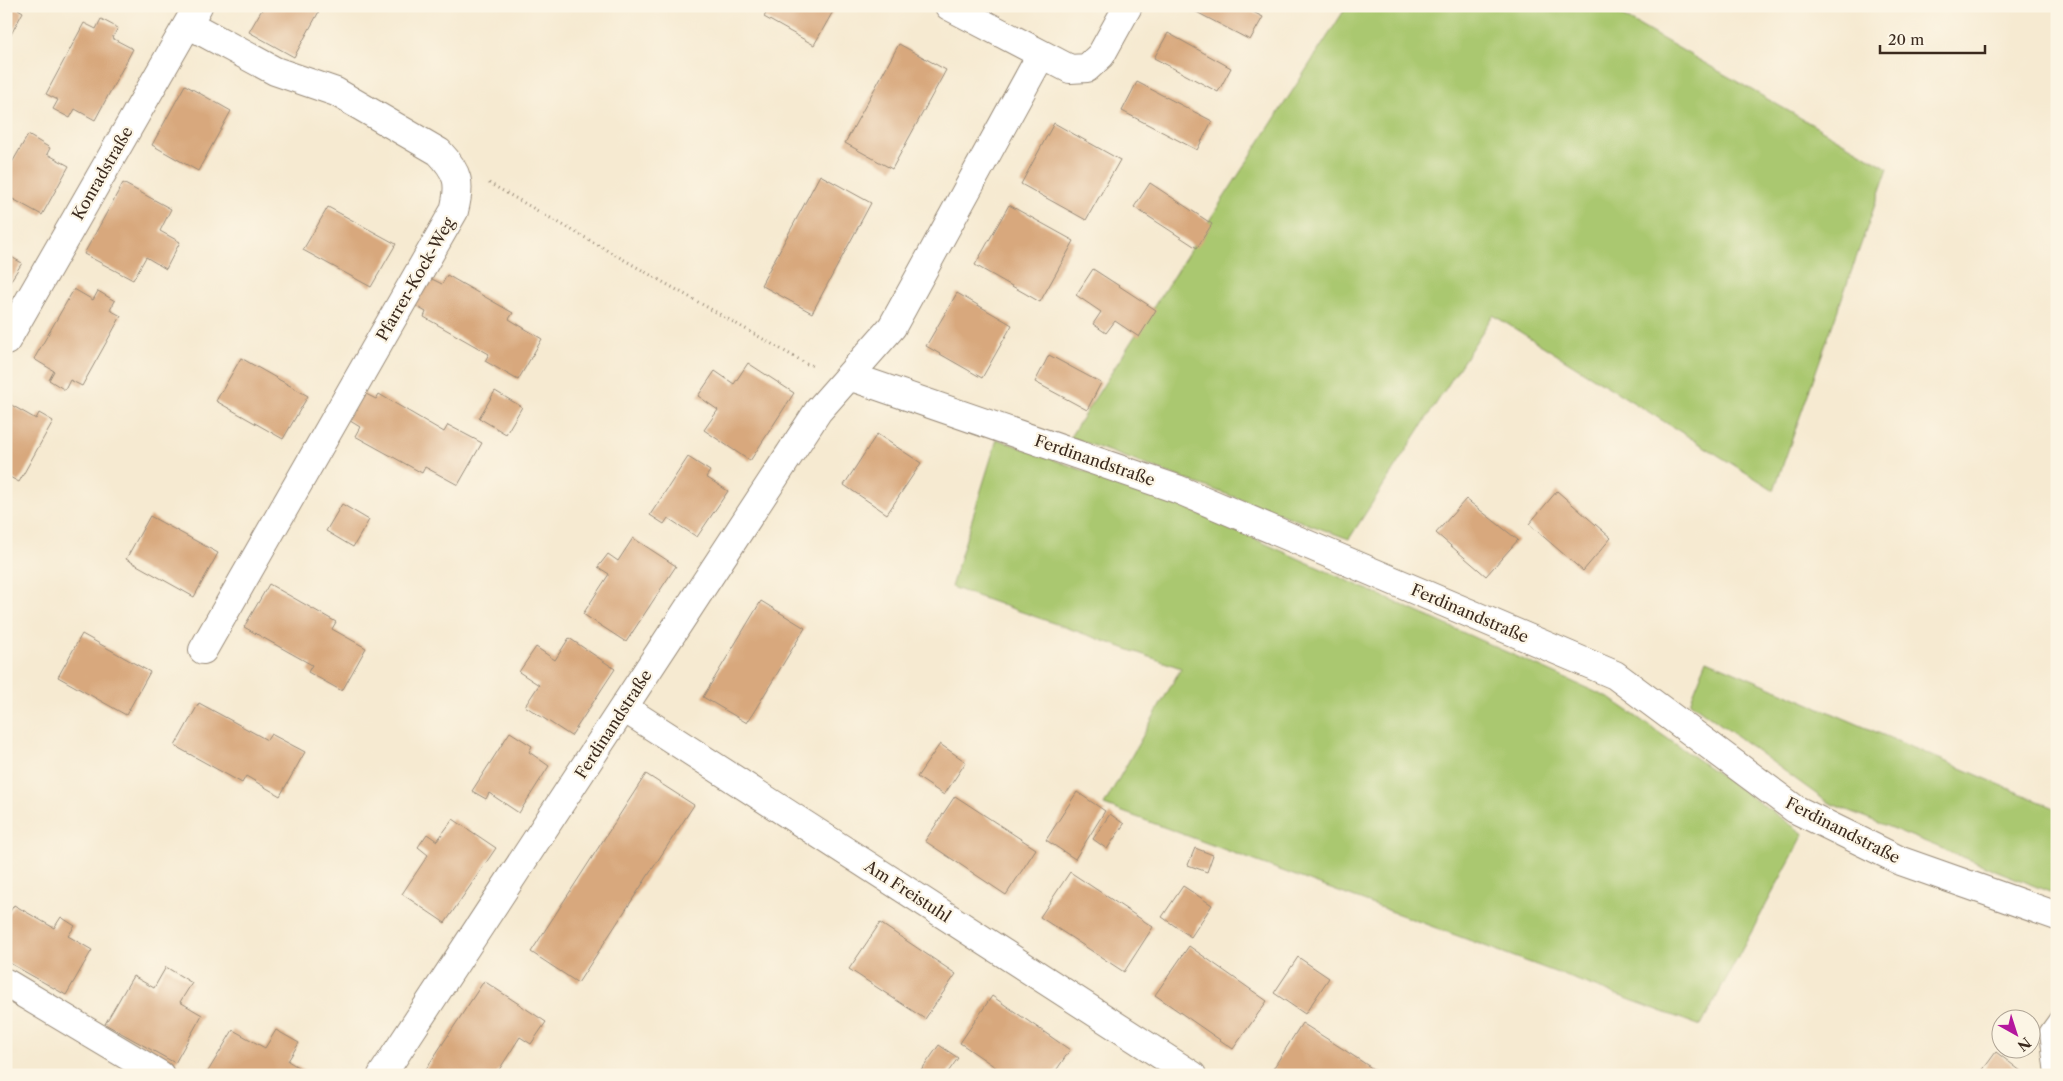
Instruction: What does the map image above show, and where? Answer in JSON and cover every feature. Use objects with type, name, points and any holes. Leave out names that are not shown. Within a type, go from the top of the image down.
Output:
[{"type":"street","points":[[949,6],[1070,69],[1087,68],[1101,54],[1128,6]]},
{"type":"street","points":[[193,15],[275,71],[336,92],[439,152],[451,164],[457,178]]},
{"type":"street","name":"Konradstraße","points":[[6,340],[193,15]]},
{"type":"street","name":"Ferdinandstraße","points":[[382,1075],[818,411],[892,327],[1041,55]]},
{"type":"street","name":"Pfarrer-Kock-Weg","points":[[204,650],[454,211],[458,194],[457,178]]},
{"type":"street","name":"Ferdinandstraße","points":[[848,376],[1177,489],[1615,675],[1795,809],[1901,861],[2057,916]]},
{"type":"street","name":"Am Freistuhl","points":[[624,708],[1192,1075]]},
{"type":"street","points":[[6,983],[160,1075]]},
{"type":"lane","points":[[2052,1075],[2047,1031],[2057,1017]]},
{"type":"path","points":[[457,178],[484,181],[807,364],[848,376]]},
{"type":"green space","points":[[1347,6],[1605,6],[1888,168],[1774,490],[1493,315],[1349,539],[1070,437]]},
{"type":"green space","points":[[997,439],[1186,508],[1611,699],[1804,834],[1701,1026],[1104,805],[1181,668],[951,587]]},
{"type":"green space","points":[[1707,660],[2057,809],[2057,895],[1827,802],[1690,702]]},
{"type":"building","points":[[6,6],[13,6],[23,12],[8,40]]},
{"type":"building","points":[[264,6],[322,6],[294,57],[249,32]]},
{"type":"building","points":[[770,6],[836,6],[814,45],[764,17]]},
{"type":"building","points":[[1185,6],[1241,6],[1263,17],[1250,40]]},
{"type":"building","points":[[101,19],[118,28],[112,38],[133,49],[95,120],[75,109],[70,118],[53,109],[58,100],[46,94],[84,23],[96,29]]},
{"type":"building","points":[[1168,33],[1231,68],[1218,92],[1154,58]]},
{"type":"building","points":[[899,44],[946,70],[892,169],[845,143]]},
{"type":"building","points":[[1137,82],[1212,121],[1197,150],[1122,111]]},
{"type":"building","points":[[185,85],[231,111],[198,171],[152,145]]},
{"type":"building","points":[[1054,123],[1120,160],[1086,220],[1021,184]]},
{"type":"building","points":[[28,135],[50,148],[47,154],[69,166],[42,215],[11,198],[6,203],[6,173]]},
{"type":"building","points":[[820,175],[871,203],[812,313],[761,285]]},
{"type":"building","points":[[123,183],[171,209],[160,231],[180,242],[166,269],[146,257],[133,280],[84,254]]},
{"type":"building","points":[[1150,183],[1212,224],[1197,248],[1134,207]]},
{"type":"building","points":[[1009,205],[1074,241],[1040,302],[975,265]]},
{"type":"building","points":[[328,207],[396,244],[371,287],[303,250]]},
{"type":"building","points":[[6,254],[22,263],[6,288]]},
{"type":"building","points":[[1093,269],[1156,310],[1139,337],[1115,321],[1106,333],[1093,324],[1101,312],[1076,295]]},
{"type":"building","points":[[447,275],[513,313],[509,319],[542,339],[518,380],[485,361],[489,354],[424,317],[426,312],[412,304],[428,277],[442,284]]},
{"type":"building","points":[[74,289],[93,300],[98,291],[115,301],[110,310],[121,316],[82,386],[70,380],[65,390],[49,380],[54,371],[34,359]]},
{"type":"building","points":[[957,293],[1012,325],[982,378],[926,346]]},
{"type":"building","points":[[1049,355],[1101,383],[1087,410],[1035,382]]},
{"type":"building","points":[[241,358],[308,396],[283,439],[216,401]]},
{"type":"building","points":[[748,363],[794,393],[750,461],[704,430],[718,410],[698,396],[715,371],[734,384]]},
{"type":"building","points":[[495,391],[522,407],[506,434],[479,418]]},
{"type":"building","points":[[362,392],[376,399],[379,394],[444,432],[448,425],[482,443],[458,485],[425,467],[422,473],[355,436],[360,427],[347,419]]},
{"type":"building","points":[[6,402],[36,419],[39,413],[53,421],[19,482],[6,475]]},
{"type":"building","points":[[877,434],[921,463],[887,514],[844,485]]},
{"type":"building","points":[[688,457],[710,471],[706,477],[728,491],[697,537],[668,518],[664,524],[650,515]]},
{"type":"building","points":[[1557,491],[1611,538],[1583,571],[1529,524]]},
{"type":"building","points":[[1466,499],[1518,540],[1486,576],[1436,533]]},
{"type":"building","points":[[342,504],[369,520],[353,547],[326,531]]},
{"type":"building","points":[[150,516],[218,553],[194,597],[126,559]]},
{"type":"building","points":[[633,538],[676,566],[626,642],[583,614],[609,574],[598,567],[608,554],[618,561]]},
{"type":"building","points":[[269,584],[336,622],[332,629],[366,648],[342,691],[308,672],[312,665],[244,627]]},
{"type":"building","points":[[761,601],[805,628],[747,723],[703,697]]},
{"type":"building","points":[[82,634],[150,672],[126,715],[58,677]]},
{"type":"building","points":[[569,638],[615,669],[571,736],[525,706],[539,685],[519,672],[536,647],[555,660]]},
{"type":"building","points":[[199,703],[267,740],[271,734],[305,752],[280,796],[246,776],[242,783],[175,746]]},
{"type":"building","points":[[510,732],[532,746],[529,752],[549,766],[519,813],[489,793],[486,799],[472,791]]},
{"type":"building","points":[[940,744],[966,762],[944,795],[917,777]]},
{"type":"building","points":[[646,774],[694,805],[578,983],[531,952]]},
{"type":"building","points":[[1077,792],[1105,811],[1075,859],[1046,840]]},
{"type":"building","points":[[955,796],[1036,849],[1006,895],[925,841]]},
{"type":"building","points":[[1110,814],[1124,824],[1107,849],[1093,839]]},
{"type":"building","points":[[453,819],[496,848],[445,923],[402,894],[428,855],[418,847],[427,834],[437,841]]},
{"type":"building","points":[[1195,848],[1213,855],[1207,872],[1188,865]]},
{"type":"building","points":[[1070,872],[1153,927],[1124,972],[1040,917]]},
{"type":"building","points":[[1183,886],[1212,905],[1191,937],[1162,917]]},
{"type":"building","points":[[14,905],[54,928],[61,917],[75,926],[68,936],[92,950],[66,995],[6,961],[6,918]]},
{"type":"building","points":[[880,923],[956,974],[925,1019],[849,969]]},
{"type":"building","points":[[1189,946],[1267,1001],[1233,1049],[1155,995]]},
{"type":"building","points":[[1298,957],[1329,978],[1305,1014],[1274,993]]},
{"type":"building","points":[[166,967],[192,983],[180,1002],[202,1015],[175,1063],[105,1024],[133,976],[154,988]]},
{"type":"building","points":[[484,981],[546,1022],[531,1044],[520,1037],[497,1073],[500,1075],[422,1075]]},
{"type":"building","points":[[992,996],[1070,1050],[1053,1075],[1007,1075],[960,1043]]},
{"type":"building","points":[[1302,1023],[1382,1075],[1276,1075],[1271,1072]]},
{"type":"building","points":[[233,1030],[265,1048],[276,1030],[299,1043],[288,1061],[311,1075],[210,1075],[207,1073]]},
{"type":"building","points":[[939,1045],[958,1058],[946,1075],[918,1075]]},
{"type":"building","points":[[1992,1058],[2004,1058],[2026,1075],[1979,1075]]}]
